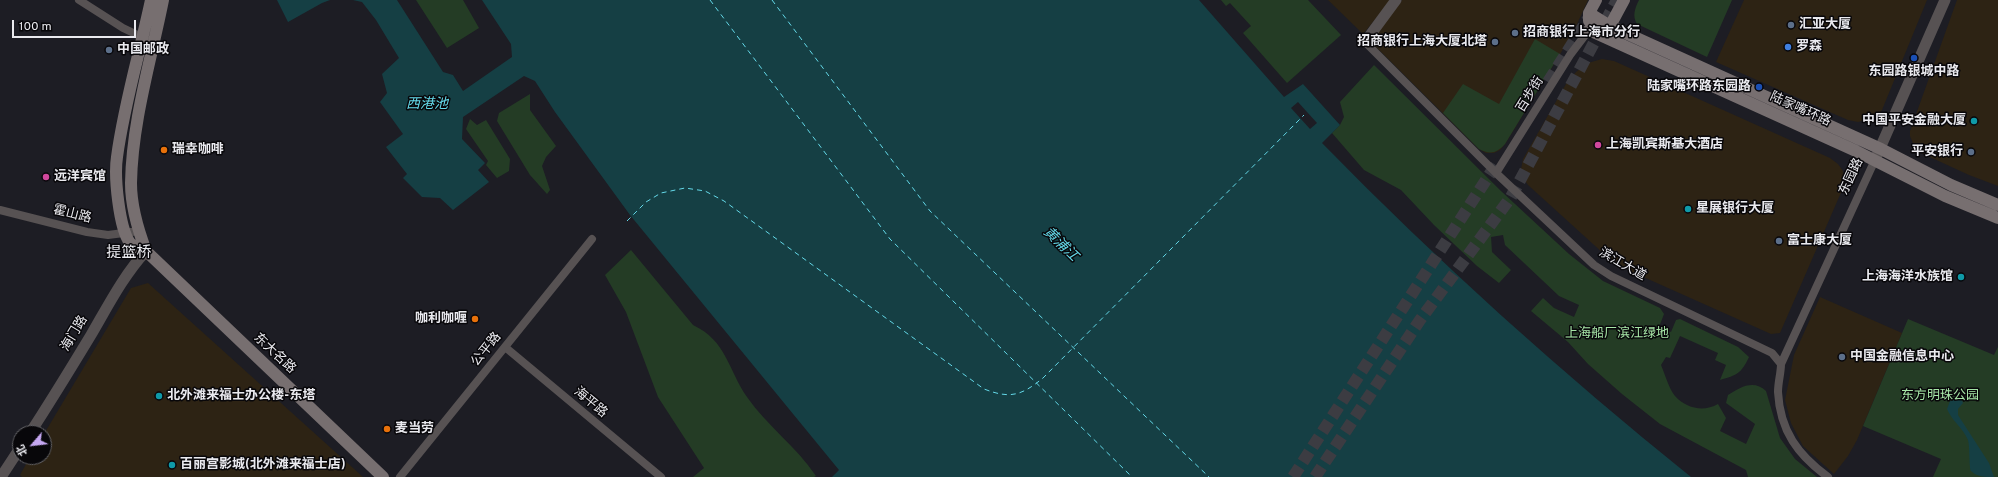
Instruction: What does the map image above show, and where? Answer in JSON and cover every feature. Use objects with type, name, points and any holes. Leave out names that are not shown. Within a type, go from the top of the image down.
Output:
[{"type":"main road","points":[[125,234],[116,178],[117,158],[127,101],[143,39],[151,0]]},
{"type":"main road","name":"东大名路","points":[[146,251],[134,211],[131,184],[136,130],[163,0]]},
{"type":"main road","points":[[1596,0],[1589,13],[1589,30],[1610,26],[1624,0]]},
{"type":"main road","name":"陆家嘴环路","points":[[1589,13],[1610,26],[1881,149],[1951,185],[1998,205]]},
{"type":"main road","name":"陆家嘴环路","points":[[1589,30],[1856,151],[1874,162],[1945,196],[1998,218]]},
{"type":"main road","name":"东大名路","points":[[125,234],[136,248],[146,251],[383,477]]},
{"type":"street","points":[[79,0],[143,39],[155,40]]},
{"type":"street","points":[[1364,42],[1396,0]]},
{"type":"street","name":"东园路","points":[[1781,364],[1881,149],[1945,0]]},
{"type":"street","name":"百步街","points":[[1496,173],[1570,55],[1589,30]]},
{"type":"street","name":"滨江大道","points":[[1364,42],[1496,173],[1594,265],[1611,276],[1759,346],[1772,354],[1781,364]]},
{"type":"street","name":"霍山路","points":[[0,210],[86,232],[108,235],[139,231]]},
{"type":"street","name":"公平路","points":[[400,477],[592,239]]},
{"type":"street","name":"海门路","points":[[35,425],[68,374],[123,280],[146,251]]},
{"type":"street","name":"海平路","points":[[505,347],[661,477]]},
{"type":"street","points":[[1781,364],[1779,401],[1781,414],[1789,435],[1800,453],[1828,477]]},
{"type":"street","points":[[1,477],[12,460]]},
{"type":"shaded area","points":[[1328,0],[1391,0],[1363,34]]},
{"type":"shaded area","points":[[1402,0],[1588,0],[1573,33],[1505,144],[1500,150],[1494,153],[1486,153],[1479,149],[1370,41]]},
{"type":"shaded area","points":[[1744,0],[1927,0],[1882,110],[1876,117],[1858,122],[1848,120],[1716,62]]},
{"type":"shaded area","points":[[1957,0],[1998,0],[1998,186],[1969,175],[1919,152],[1915,148],[1910,136],[1910,131]]},
{"type":"shaded area","points":[[1602,59],[1614,61],[1830,158],[1838,164],[1843,171],[1845,180],[1843,188],[1780,333],[1771,334],[1630,271],[1604,254],[1528,185],[1524,179],[1521,169],[1523,159],[1566,84],[1576,72],[1588,63]]},
{"type":"shaded area","points":[[148,283],[363,477],[22,477],[20,475],[26,465],[52,465],[52,425],[49,425],[131,288]]},
{"type":"shaded area","points":[[1820,297],[1902,333],[1857,440],[1848,456],[1834,474],[1803,446],[1791,423],[1785,400],[1794,355]]},
{"type":"green space","points":[[416,0],[463,0],[479,28],[447,48]]},
{"type":"green space","points":[[1221,0],[1308,0],[1341,35],[1287,83],[1243,33],[1251,26],[1230,3],[1226,6]]},
{"type":"green space","points":[[1639,0],[1732,0],[1707,57],[1637,24],[1635,21],[1635,12]]},
{"type":"green space","points":[[1535,39],[1560,54],[1505,144],[1493,152],[1487,152],[1479,149],[1443,113],[1463,84],[1499,104]]},
{"type":"green space","name":"上海船厂滨江绿地","points":[[1374,65],[1501,191],[1569,254],[1603,281],[1660,308],[1664,314],[1659,327],[1671,332],[1676,320],[1680,319],[1738,347],[1749,357],[1738,373],[1720,380],[1726,365],[1715,360],[1718,353],[1680,336],[1670,358],[1666,357],[1661,365],[1675,396],[1685,404],[1696,408],[1707,408],[1718,404],[1726,418],[1720,431],[1746,444],[1755,424],[1726,403],[1728,395],[1742,387],[1757,385],[1761,387],[1766,391],[1780,438],[1795,459],[1817,477],[1748,477],[1746,470],[1660,424],[1622,394],[1588,364],[1568,342],[1531,311],[1543,298],[1554,308],[1574,317],[1579,305],[1559,296],[1505,245],[1503,235],[1491,237],[1492,252],[1511,270],[1499,283],[1477,266],[1434,225],[1401,190],[1364,170],[1332,133],[1340,125],[1344,117],[1340,102]]},
{"type":"green space","points":[[530,94],[530,110],[556,146],[546,157],[542,166],[550,190],[547,194],[530,175],[497,121],[499,113]]},
{"type":"green space","points":[[470,119],[477,125],[486,120],[510,159],[509,171],[497,178],[486,165],[488,161],[466,129]]},
{"type":"green space","points":[[631,250],[693,325],[713,339],[726,357],[747,397],[763,417],[800,455],[816,476],[693,477],[704,468],[658,397],[626,312],[605,275]]},
{"type":"green space","name":"东方明珠公园","points":[[1908,319],[1994,355],[1998,347],[1998,477],[1933,477],[1941,459],[1863,426]]},
{"type":"water","points":[[277,0],[330,0],[288,22]]},
{"type":"water","points":[[353,0],[397,0],[443,72],[453,75],[463,91],[512,57],[511,44],[482,0],[1199,0],[1284,97],[1303,84],[1340,125],[1322,143],[1410,231],[1548,357],[1691,477],[832,477],[839,470],[630,215],[555,112],[535,81],[524,76],[463,117],[462,139],[485,163],[478,170],[489,182],[453,210],[440,198],[422,197],[403,178],[407,174],[386,147],[403,134],[380,102],[387,93],[382,74],[399,58],[376,20],[362,2]]},
{"type":"water","points":[[1961,398],[1963,403],[1958,409],[1958,415],[1989,463],[1994,477],[1979,476],[1971,471],[1968,440],[1947,409],[1950,401]]},
{"type":"pier","points":[[1298,102],[1317,123],[1310,129],[1291,108]]},
{"type":"ferry route","points":[[710,0],[890,239],[1132,477]]},
{"type":"ferry route","points":[[772,0],[930,211],[1209,477]]},
{"type":"ferry route","points":[[627,221],[646,202],[661,193],[685,188],[705,191],[724,201],[984,389],[1001,394],[1015,394],[1028,389],[1043,378],[1304,115]]},
{"type":"tunnel","points":[[1315,477],[1420,320],[1511,197],[1617,0]]},
{"type":"tunnel","points":[[1548,82],[1593,11]]},
{"type":"tunnel","points":[[1293,477],[1499,160]]},
{"type":"place","name":"汇亚大厦","points":[[1791,25]]},
{"type":"place","name":"招商银行上海市分行","points":[[1515,33]]},
{"type":"place","name":"招商银行上海大厦北塔","points":[[1495,42]]},
{"type":"place","name":"罗森","points":[[1788,47]]},
{"type":"place","name":"中国邮政","points":[[109,50]]},
{"type":"place","name":"东园路银城中路","points":[[1914,58]]},
{"type":"place","name":"陆家嘴环路东园路","points":[[1759,87]]},
{"type":"place","name":"中国平安金融大厦","points":[[1974,121]]},
{"type":"place","name":"上海凯宾斯基大酒店","points":[[1598,145]]},
{"type":"place","name":"瑞幸咖啡","points":[[164,150]]},
{"type":"place","name":"平安银行","points":[[1971,152]]},
{"type":"place","name":"远洋宾馆","points":[[46,177]]},
{"type":"place","name":"星展银行大厦","points":[[1688,209]]},
{"type":"place","name":"富士康大厦","points":[[1779,241]]},
{"type":"place","name":"上海海洋水族馆","points":[[1961,277]]},
{"type":"place","name":"咖利咖喱","points":[[475,319]]},
{"type":"place","name":"中国金融信息中心","points":[[1842,357]]},
{"type":"place","name":"北外滩来福士办公楼-东塔","points":[[159,396]]},
{"type":"place","name":"麦当劳","points":[[387,429]]},
{"type":"place","name":"百丽宫影城(北外滩来福士店)","points":[[172,465]]},
{"type":"district","name":"提篮桥","points":[[129,254]]},
{"type":"water label","name":"西港池","points":[[427,105]]},
{"type":"water label","name":"黄浦江","points":[[1060,245]]}]
